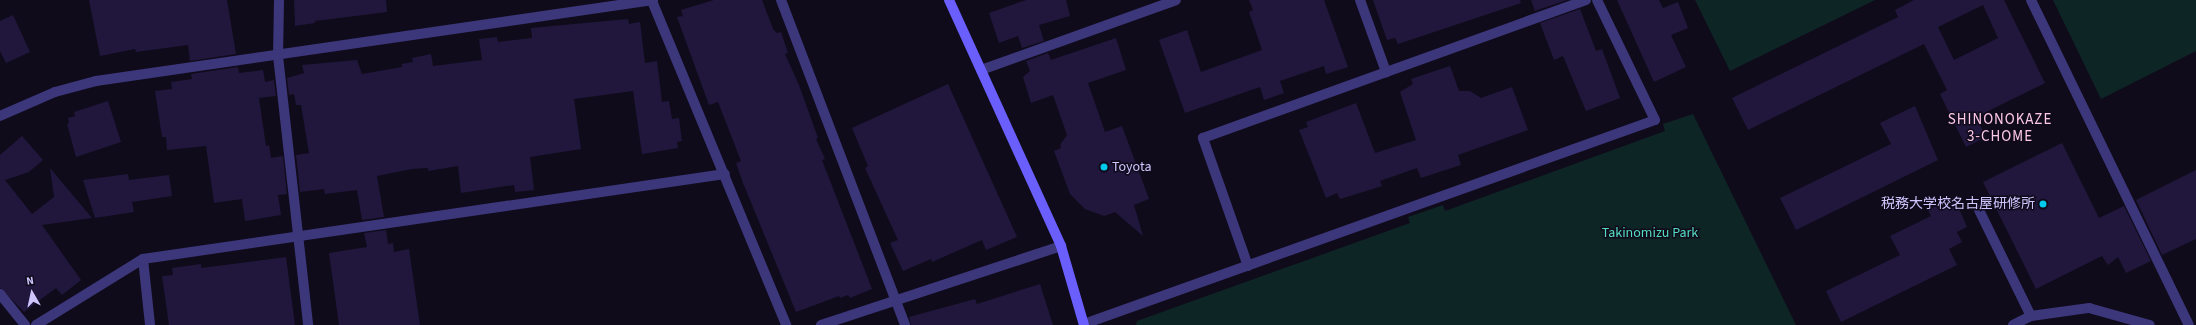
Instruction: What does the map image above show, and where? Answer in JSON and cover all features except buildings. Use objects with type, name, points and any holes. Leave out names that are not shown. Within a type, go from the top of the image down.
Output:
[{"type":"street","points":[[278,0],[278,56],[308,325]]},
{"type":"street","points":[[0,116],[55,92],[85,84],[652,0],[786,325]]},
{"type":"street","points":[[781,0],[898,301],[905,325]]},
{"type":"street","points":[[949,0],[1061,246],[1084,325],[1655,120],[1597,0]]},
{"type":"street","points":[[981,70],[1176,0]]},
{"type":"street","points":[[1360,0],[1386,72]]},
{"type":"street","points":[[1248,266],[1203,138],[1586,0]]},
{"type":"street","points":[[2031,0],[2189,325]]},
{"type":"street","points":[[36,325],[143,259],[725,174]]},
{"type":"street","points":[[1979,210],[2031,316]]},
{"type":"street","points":[[821,325],[898,301],[1061,246]]},
{"type":"street","points":[[143,259],[150,325]]},
{"type":"street","points":[[0,294],[25,325]]},
{"type":"street","points":[[2013,325],[2031,316],[2088,308],[2150,325]]},
{"type":"green space","points":[[1695,0],[1875,0],[1730,71]]},
{"type":"green space","points":[[2053,0],[2196,0],[2196,51],[2101,99]]},
{"type":"green space","name":"Takinomizu Park","points":[[1693,114],[1796,325],[1136,325],[1137,321],[1410,223],[1408,217],[1443,205],[1445,211],[1665,131],[1663,124]]},
{"type":"place","name":"Toyota","points":[[1104,167]]},
{"type":"place","name":"税務大学校名古屋研修所","points":[[2043,204]]},
{"type":"district","name":"SHINONOKAZE 3-CHOME","points":[[2000,128]]}]
